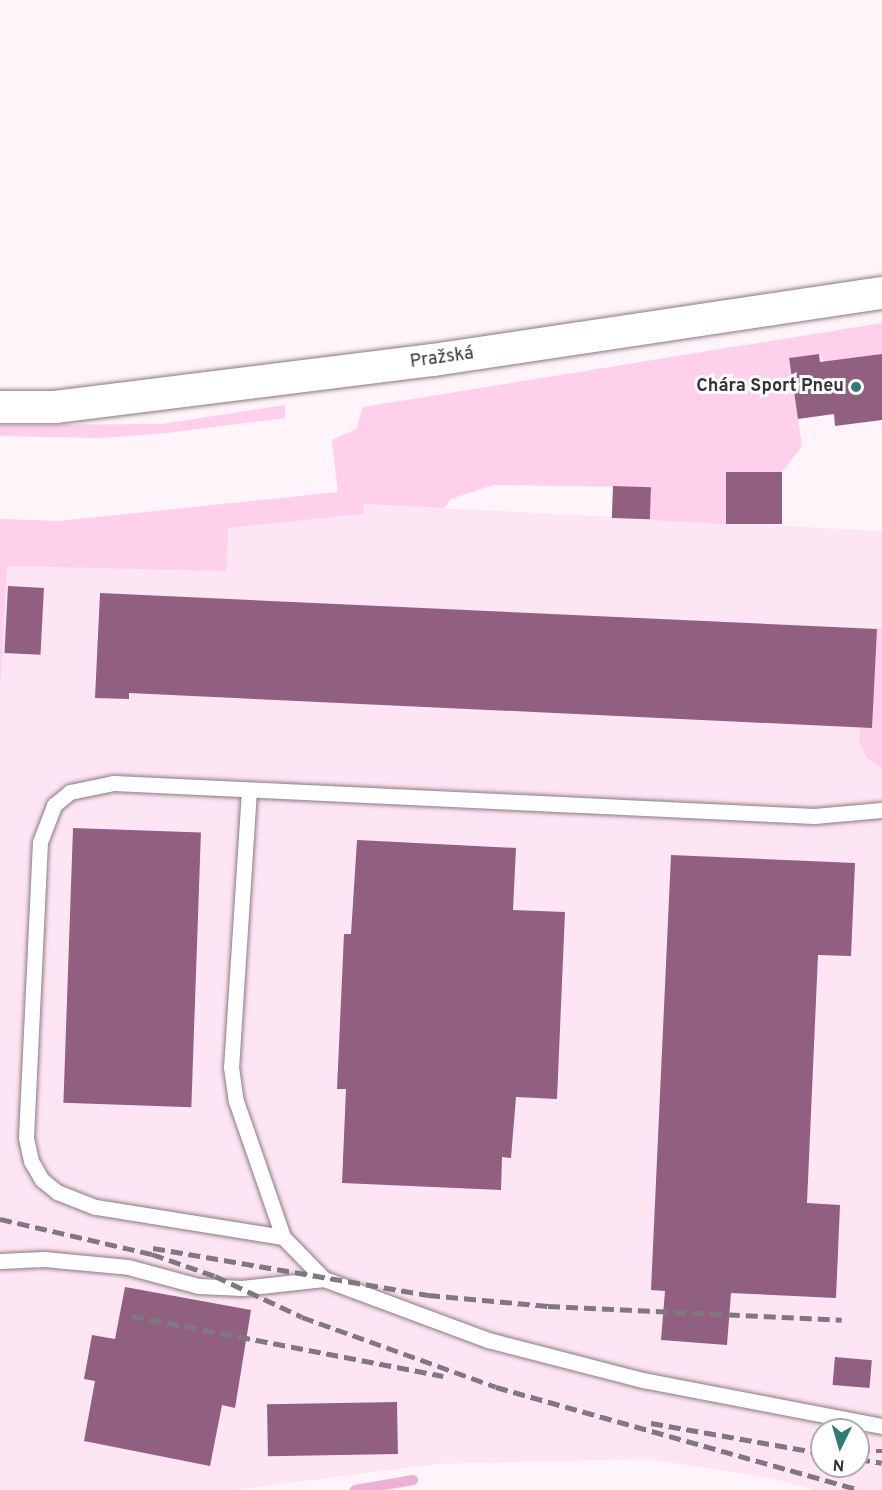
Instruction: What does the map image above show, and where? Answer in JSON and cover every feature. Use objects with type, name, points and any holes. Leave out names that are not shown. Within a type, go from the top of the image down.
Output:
[{"type":"street","name":"Pražská","points":[[0,407],[55,407],[433,360],[882,293]]},
{"type":"lane","points":[[284,1237],[75,1201],[42,1180],[31,1161],[26,1138],[40,842],[54,805],[70,792],[114,783],[814,816],[882,810]]},
{"type":"lane","points":[[249,790],[231,1066],[236,1101],[252,1155],[284,1237],[324,1278],[499,1343],[643,1380],[882,1426]]},
{"type":"lane","points":[[0,1261],[44,1259],[128,1267],[199,1286],[242,1288],[324,1278]]},
{"type":"shaded area","points":[[882,323],[882,354],[825,362],[819,354],[789,358],[802,446],[782,472],[726,472],[726,524],[649,520],[651,487],[493,485],[451,499],[444,508],[364,504],[363,514],[228,528],[226,571],[7,566],[0,688],[0,519],[59,521],[338,492],[332,440],[356,429],[363,407]]},
{"type":"shaded area","points":[[285,405],[285,418],[167,433],[103,438],[0,436],[0,425],[161,424]]},
{"type":"shaded area","points":[[364,504],[882,531],[882,1490],[815,1490],[771,1478],[647,1459],[436,1464],[235,1490],[0,1490],[0,539],[77,543],[362,514]]},
{"type":"shaded area","points":[[877,629],[882,629],[882,769],[866,757],[859,741]]},
{"type":"building","name":"Chára Sport Pneu","points":[[819,354],[820,362],[882,354],[882,420],[835,426],[834,414],[798,419],[789,358]]},
{"type":"building","points":[[726,472],[782,472],[782,524],[726,524]]},
{"type":"building","points":[[613,486],[651,487],[650,519],[612,518]]},
{"type":"building","points":[[8,586],[44,588],[40,655],[4,653]]},
{"type":"building","points":[[100,593],[877,629],[872,728],[129,693],[129,699],[95,698]]},
{"type":"building","points":[[73,828],[201,832],[191,1107],[63,1103]]},
{"type":"building","points":[[357,840],[516,848],[513,910],[565,912],[557,1099],[516,1097],[511,1158],[502,1157],[501,1190],[342,1183],[346,1089],[337,1089],[344,934],[351,934]]},
{"type":"building","points":[[671,855],[855,863],[851,956],[818,955],[807,1203],[840,1205],[836,1298],[731,1293],[727,1345],[661,1340],[665,1291],[651,1290]]},
{"type":"building","points":[[125,1287],[251,1310],[235,1408],[222,1405],[210,1466],[84,1441],[95,1381],[84,1379],[92,1335],[115,1339]]},
{"type":"building","points":[[835,1357],[872,1360],[869,1388],[833,1385]]},
{"type":"building","points":[[397,1402],[398,1454],[268,1456],[267,1404]]},
{"type":"waterway","points":[[355,1490],[413,1480]]},
{"type":"railway","points":[[0,1219],[152,1254],[215,1276],[302,1317],[496,1387],[860,1490]]},
{"type":"railway","points":[[153,1248],[428,1295],[548,1306],[842,1320]]},
{"type":"railway","points":[[132,1316],[443,1376]]},
{"type":"railway","points":[[651,1423],[810,1451]]},
{"type":"railway","points":[[870,1451],[882,1451]]},
{"type":"railway","points":[[870,1461],[882,1463]]},
{"type":"place","name":"Chára Sport Pneu","points":[[856,387]]}]
